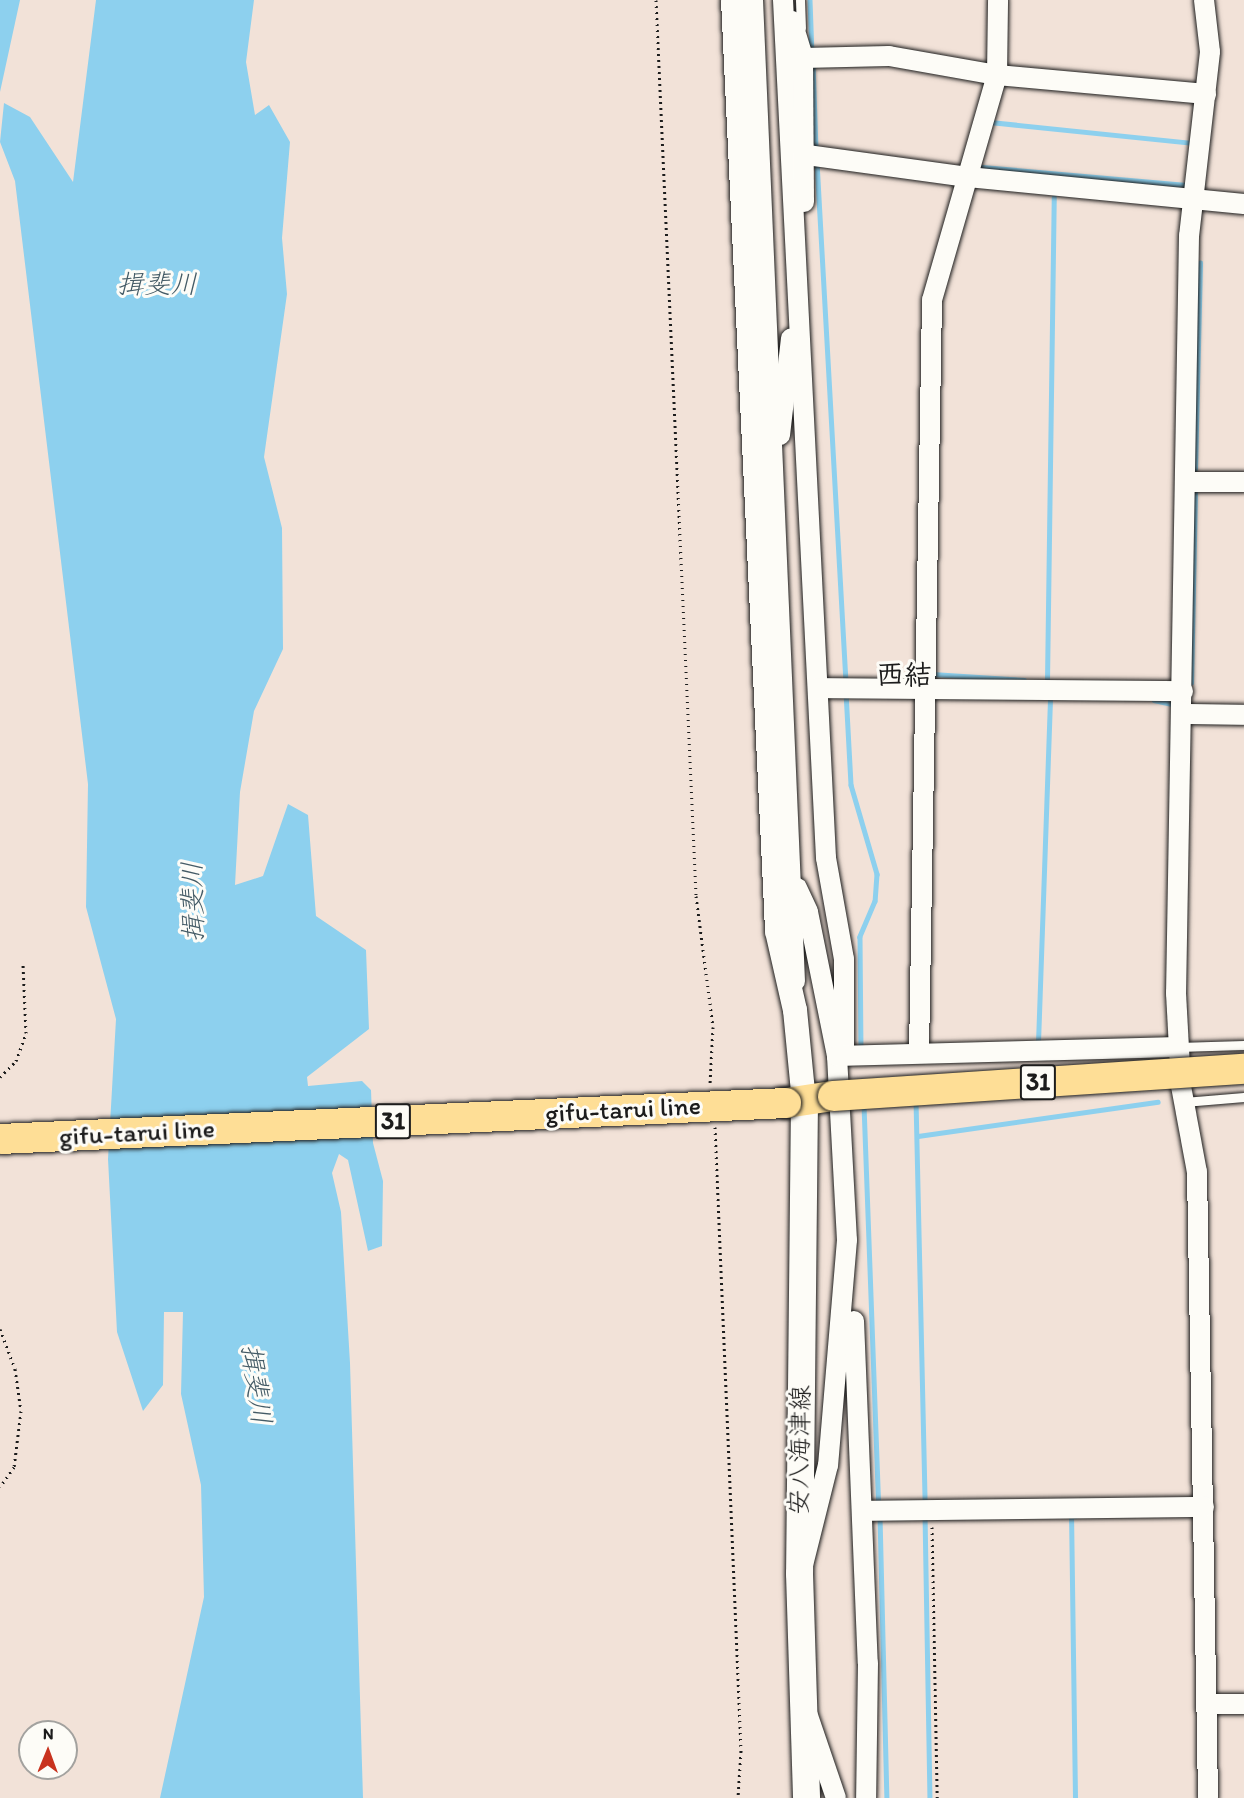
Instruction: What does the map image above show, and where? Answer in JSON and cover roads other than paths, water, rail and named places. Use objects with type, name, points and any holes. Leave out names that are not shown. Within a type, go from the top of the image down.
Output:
[{"type":"main road","name":"gifu-tarui line","points":[[0,1139],[807,1100],[1244,1070]]},
{"type":"main road","name":"安八海津線","points":[[806,1798],[805,1708],[798,1573],[807,1100]]},
{"type":"street","points":[[733,0],[777,931],[795,1010],[807,1100]]},
{"type":"street","points":[[753,0],[793,880],[795,1010]]},
{"type":"street","points":[[773,466],[783,421],[807,155],[803,58],[785,0]]},
{"type":"street","points":[[785,0],[826,858],[844,959],[844,1049],[837,1056]]},
{"type":"street","points":[[920,1053],[924,686],[932,300],[997,75],[998,0]]},
{"type":"street","points":[[1204,0],[1210,52],[1194,197],[1186,482],[1178,1047],[1184,1102],[1197,1172],[1208,1798]]},
{"type":"street","points":[[803,58],[890,56],[997,75],[1206,94]]},
{"type":"street","points":[[807,155],[968,177],[1194,197],[1244,204]]},
{"type":"street","points":[[1186,482],[1244,482]]},
{"type":"street","points":[[818,688],[924,686],[1183,691]]},
{"type":"street","points":[[1183,714],[1244,715]]},
{"type":"street","points":[[793,880],[808,912],[837,1056],[862,1511],[866,1798]]},
{"type":"street","points":[[837,1056],[1178,1047]]},
{"type":"street","points":[[798,1573],[811,1549],[828,1465],[847,1240]]},
{"type":"street","points":[[862,1511],[1204,1507]]},
{"type":"street","points":[[1207,1704],[1244,1704]]},
{"type":"street","points":[[805,1708],[836,1798]]},
{"type":"lane","points":[[800,0],[803,58]]},
{"type":"lane","points":[[1178,1047],[1244,1045]]},
{"type":"lane","points":[[1184,1102],[1244,1096]]},
{"type":"water","points":[[0,0],[20,0],[0,92]]},
{"type":"water","name":"揖斐川","points":[[96,0],[254,0],[246,62],[255,115],[269,105],[290,142],[282,238],[287,294],[264,457],[282,528],[283,649],[254,711],[240,792],[235,885],[263,876],[288,804],[308,815],[316,916],[366,950],[369,1029],[307,1077],[308,1086],[362,1081],[371,1090],[373,1143],[383,1181],[382,1246],[368,1251],[348,1160],[339,1154],[332,1173],[341,1212],[350,1363],[363,1798],[160,1798],[204,1597],[201,1485],[181,1394],[183,1312],[164,1312],[163,1385],[143,1411],[117,1332],[108,1159],[116,1019],[86,907],[88,784],[15,181],[0,142],[4,103],[30,117],[73,182]]},
{"type":"waterway","points":[[810,0],[812,54]]},
{"type":"waterway","points":[[813,63],[816,150]]},
{"type":"waterway","points":[[990,122],[1194,143]]},
{"type":"waterway","points":[[817,162],[846,683]]},
{"type":"waterway","points":[[982,167],[1189,185]]},
{"type":"waterway","points":[[1047,681],[1054,198]]},
{"type":"waterway","points":[[1195,469],[1200,263]]},
{"type":"waterway","points":[[1191,683],[1195,492]]},
{"type":"waterway","points":[[932,674],[1024,680]]},
{"type":"waterway","points":[[846,692],[851,785],[877,874],[875,901],[860,937],[861,1051]]},
{"type":"waterway","points":[[1038,1043],[1050,698]]},
{"type":"waterway","points":[[1154,700],[1172,704]]},
{"type":"waterway","points":[[916,1100],[925,1506]]},
{"type":"waterway","points":[[918,1136],[1158,1102]]},
{"type":"waterway","points":[[864,1105],[879,1507]]},
{"type":"waterway","points":[[925,1514],[930,1798]]},
{"type":"waterway","points":[[880,1516],[887,1798]]},
{"type":"waterway","points":[[1075,1798],[1071,1517],[1076,1517]]},
{"type":"district","name":"西結","points":[[904,674]]}]
